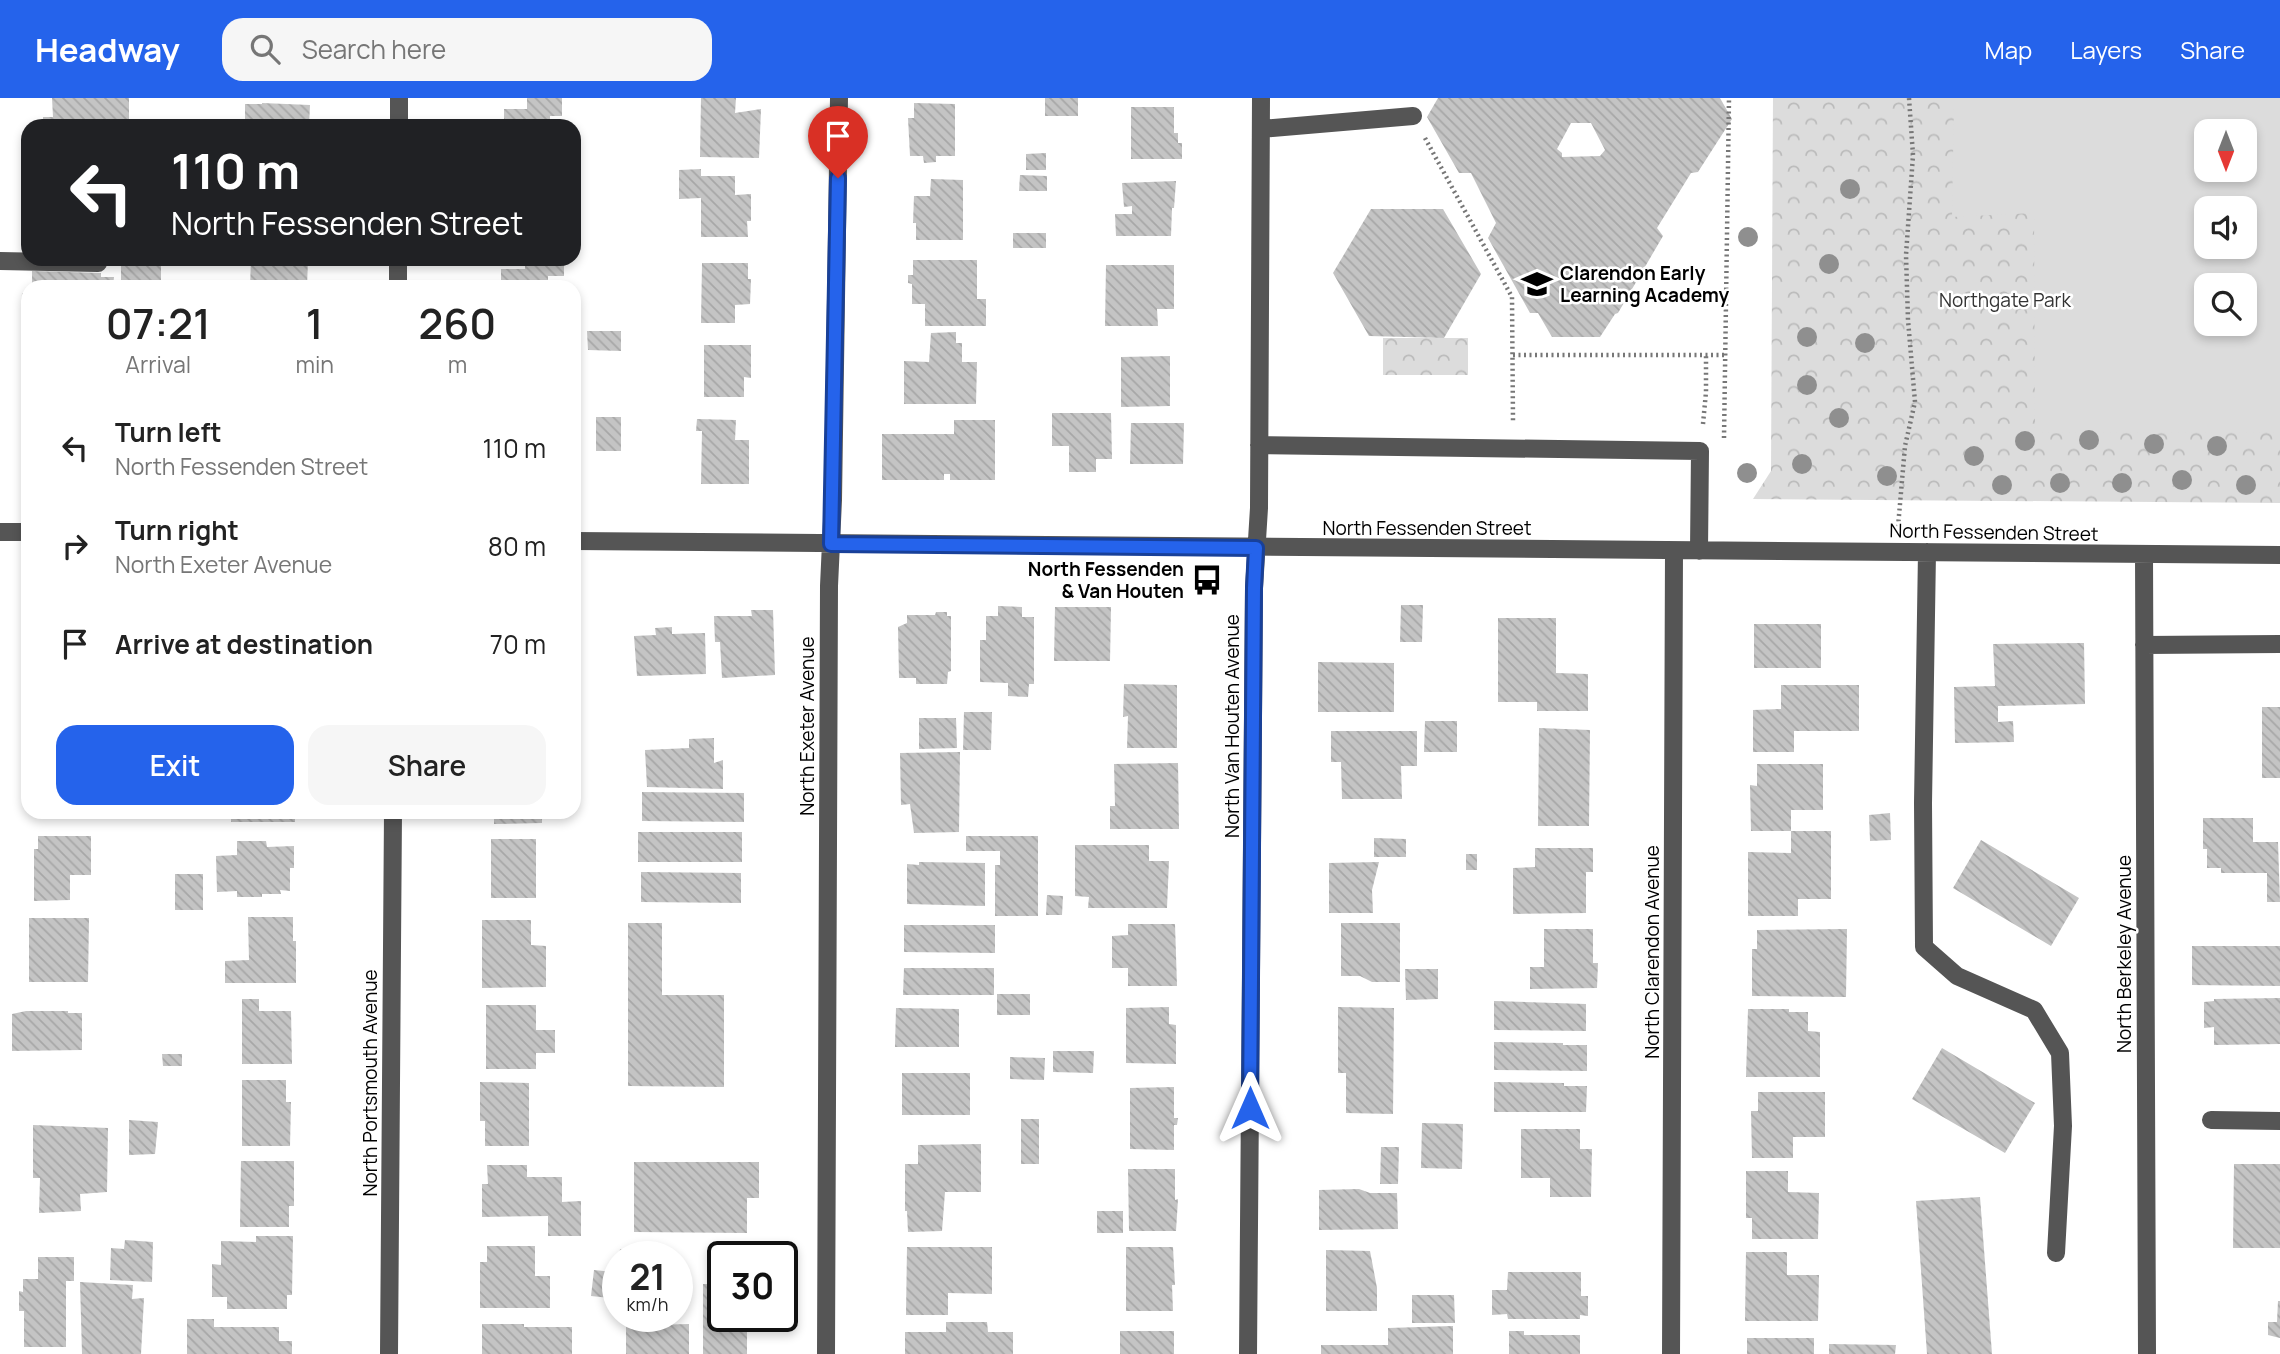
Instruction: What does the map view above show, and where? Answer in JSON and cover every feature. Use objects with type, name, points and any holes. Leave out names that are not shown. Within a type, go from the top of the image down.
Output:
[{"type":"street","points":[[399,98],[399,119]]},
{"type":"street","name":"North Exeter Avenue","points":[[826,1354],[829,586],[839,98]]},
{"type":"street","name":"North Van Houten Avenue","points":[[1248,1354],[1253,602],[1259,508],[1261,98]]},
{"type":"street","points":[[1261,128],[1413,116]]},
{"type":"street","points":[[0,261],[21,261]]},
{"type":"street","points":[[1259,445],[1700,451],[1699,551]]},
{"type":"street","points":[[0,532],[21,532]]},
{"type":"street","name":"North Fessenden Street","points":[[581,541],[2280,555]]},
{"type":"street","name":"North Clarendon Avenue","points":[[1671,1354],[1674,551]]},
{"type":"street","points":[[1927,552],[1924,947],[1957,976],[2035,1010],[2060,1053],[2063,1126],[2056,1253]]},
{"type":"street","name":"North Berkeley Avenue","points":[[2144,554],[2147,1354]]},
{"type":"street","points":[[2144,645],[2280,644]]},
{"type":"street","name":"North Portsmouth Avenue","points":[[389,1354],[393,819]]},
{"type":"street","points":[[2211,1121],[2280,1121]]},
{"type":"path","points":[[1724,438],[1728,98]]},
{"type":"path","points":[[1896,552],[1905,446],[1915,402],[1906,256],[1913,155],[1909,98]]},
{"type":"path","points":[[1413,116],[1512,297],[1513,391]]},
{"type":"path","points":[[1513,355],[1725,355]]},
{"type":"path","points":[[1700,451],[1706,392],[1706,355]]},
{"type":"green space","name":"Northgate Park","points":[[1773,98],[2280,98],[2280,503],[1753,499],[1771,471]]},
{"type":"green space","points":[[1954,98],[2280,98],[2280,432],[2035,433],[2034,213],[1952,217]]},
{"type":"green space","points":[[1383,338],[1468,338],[1468,375],[1383,375]]},
{"type":"building","points":[[52,98],[129,98],[129,119],[43,119],[53,117]]},
{"type":"building","points":[[527,98],[562,98],[562,116],[550,116],[550,119],[504,119],[504,109],[527,109]]},
{"type":"building","points":[[701,98],[736,98],[735,113],[761,109],[759,158],[700,157]]},
{"type":"building","points":[[1045,98],[1078,98],[1078,116],[1045,116]]},
{"type":"building","points":[[1438,98],[1720,98],[1732,119],[1698,172],[1691,173],[1657,228],[1663,236],[1618,313],[1600,337],[1552,337],[1538,313],[1530,313],[1488,238],[1496,223],[1471,173],[1459,173],[1427,117]],"holes":[[[1571,123],[1591,123],[1605,150],[1600,156],[1562,157],[1562,153],[1557,149]]]},
{"type":"building","points":[[914,103],[955,104],[955,156],[936,156],[936,162],[924,163],[923,156],[910,156],[908,118],[914,118]]},
{"type":"building","points":[[245,104],[310,105],[309,119],[245,119]]},
{"type":"building","points":[[1131,107],[1174,107],[1174,133],[1178,133],[1178,143],[1182,143],[1182,159],[1131,159]]},
{"type":"building","points":[[1046,153],[1046,170],[1026,170],[1026,154]]},
{"type":"building","points":[[701,169],[701,176],[735,176],[735,195],[751,194],[751,221],[747,221],[748,237],[701,237],[701,198],[679,199],[679,170]]},
{"type":"building","points":[[1020,175],[1047,176],[1047,191],[1019,191]]},
{"type":"building","points":[[931,179],[963,180],[963,240],[916,240],[916,223],[913,223],[914,196],[930,196]]},
{"type":"building","points":[[1176,181],[1171,236],[1116,236],[1115,214],[1132,214],[1132,206],[1124,207],[1122,183]]},
{"type":"building","points":[[1371,209],[1443,209],[1481,274],[1444,338],[1369,336],[1333,273]]},
{"type":"building","points":[[1013,233],[1046,233],[1046,248],[1013,248]]},
{"type":"building","points":[[913,260],[977,260],[977,299],[986,299],[986,326],[925,326],[925,304],[912,304],[912,284],[908,283],[908,275],[913,275]]},
{"type":"building","points":[[702,263],[748,263],[748,279],[751,279],[750,304],[735,305],[735,323],[701,323]]},
{"type":"building","points":[[1106,265],[1174,265],[1174,309],[1157,309],[1158,326],[1105,326]]},
{"type":"building","points":[[121,266],[161,266],[161,280],[121,280]]},
{"type":"building","points":[[251,266],[308,266],[307,280],[250,280]]},
{"type":"building","points":[[525,266],[564,266],[564,276],[548,276],[548,280],[501,280],[501,269],[525,269]]},
{"type":"building","points":[[32,271],[101,273],[101,277],[114,277],[114,280],[32,280]]},
{"type":"building","points":[[587,331],[621,331],[621,351],[588,350]]},
{"type":"building","points":[[956,332],[956,343],[962,343],[962,362],[977,362],[976,404],[904,404],[904,361],[929,362],[931,333]]},
{"type":"building","points":[[704,345],[751,345],[751,378],[744,377],[744,397],[704,397]]},
{"type":"building","points":[[1170,356],[1170,406],[1121,407],[1121,357]]},
{"type":"building","points":[[1052,413],[1111,413],[1112,459],[1096,459],[1096,472],[1069,472],[1069,446],[1052,446]]},
{"type":"building","points":[[596,417],[621,417],[621,451],[596,451]]},
{"type":"building","points":[[697,419],[736,420],[735,440],[749,440],[749,484],[701,484],[702,431],[696,431]]},
{"type":"building","points":[[954,420],[995,420],[995,480],[950,480],[950,474],[944,474],[944,480],[882,480],[882,434],[954,434]]},
{"type":"building","points":[[1131,423],[1184,423],[1183,464],[1130,464]]},
{"type":"building","points":[[1401,605],[1423,605],[1422,642],[1400,642]]},
{"type":"building","points":[[998,606],[1022,607],[1022,617],[1034,617],[1034,684],[1029,684],[1028,697],[1008,696],[1008,683],[980,682],[980,640],[986,640],[986,616],[998,616]]},
{"type":"building","points":[[1055,607],[1111,607],[1110,661],[1054,661]]},
{"type":"building","points":[[751,610],[773,610],[775,675],[722,678],[720,642],[715,642],[714,616],[752,616]]},
{"type":"building","points":[[936,612],[947,612],[947,616],[951,616],[951,671],[948,672],[947,684],[916,684],[916,678],[899,678],[898,627],[907,623],[907,615],[935,615]]},
{"type":"building","points":[[1498,618],[1556,618],[1556,673],[1588,674],[1588,711],[1537,711],[1537,702],[1498,702]]},
{"type":"building","points":[[1754,624],[1821,624],[1821,668],[1754,668]]},
{"type":"building","points":[[672,627],[672,634],[705,633],[706,674],[637,676],[634,636],[656,635],[655,628]]},
{"type":"building","points":[[2084,643],[2085,704],[1998,706],[1998,722],[2013,721],[2014,742],[1955,743],[1954,687],[1995,686],[1993,644]]},
{"type":"building","points":[[1318,662],[1394,663],[1394,712],[1318,712]]},
{"type":"building","points":[[1124,684],[1177,685],[1177,748],[1127,748],[1128,716],[1123,717]]},
{"type":"building","points":[[1781,685],[1859,685],[1859,731],[1794,731],[1794,752],[1753,752],[1753,710],[1781,709]]},
{"type":"building","points":[[2262,707],[2280,707],[2280,778],[2262,778]]},
{"type":"building","points":[[964,712],[992,712],[991,750],[963,750]]},
{"type":"building","points":[[919,718],[956,718],[957,748],[919,749]]},
{"type":"building","points":[[1425,721],[1457,721],[1457,752],[1424,752]]},
{"type":"building","points":[[1539,728],[1590,730],[1589,826],[1538,826]]},
{"type":"building","points":[[1331,731],[1417,731],[1417,766],[1401,766],[1402,799],[1342,799],[1341,762],[1331,762]]},
{"type":"building","points":[[714,738],[714,763],[723,760],[723,789],[647,787],[645,750],[689,748],[689,739]]},
{"type":"building","points":[[960,752],[959,832],[914,833],[910,804],[901,805],[900,753]]},
{"type":"building","points":[[1178,763],[1179,829],[1110,829],[1110,806],[1115,806],[1114,764]]},
{"type":"building","points":[[1757,764],[1823,764],[1823,810],[1791,810],[1791,831],[1751,831],[1750,785],[1757,786]]},
{"type":"building","points":[[642,792],[744,793],[744,822],[642,821]]},
{"type":"building","points":[[1890,813],[1891,840],[1870,841],[1869,815]]},
{"type":"building","points":[[2203,818],[2253,818],[2253,842],[2278,842],[2280,902],[2267,902],[2267,873],[2221,873],[2221,868],[2207,868],[2207,849],[2203,849]]},
{"type":"building","points":[[231,819],[295,819],[295,822],[231,822]]},
{"type":"building","points":[[494,819],[542,819],[542,823],[494,824]]},
{"type":"building","points":[[1791,831],[1831,831],[1831,899],[1798,899],[1798,916],[1748,916],[1748,852],[1791,853]]},
{"type":"building","points":[[638,832],[742,832],[742,862],[638,862]]},
{"type":"building","points":[[38,836],[91,836],[91,875],[70,875],[70,900],[34,901],[34,849],[38,849]]},
{"type":"building","points":[[966,836],[1038,836],[1038,916],[995,916],[995,865],[1000,865],[1000,851],[966,851]]},
{"type":"building","points":[[1374,838],[1406,839],[1406,857],[1374,857]]},
{"type":"building","points":[[491,839],[536,839],[536,898],[491,898]]},
{"type":"building","points":[[1981,840],[2079,898],[2051,946],[1953,888]]},
{"type":"building","points":[[237,841],[266,841],[267,847],[294,846],[290,891],[280,890],[281,894],[262,894],[262,897],[237,897],[237,891],[217,892],[216,856],[237,855]]},
{"type":"building","points":[[1075,845],[1149,845],[1149,861],[1169,861],[1167,908],[1088,908],[1089,897],[1075,896]]},
{"type":"building","points":[[1535,848],[1593,848],[1593,872],[1586,872],[1586,913],[1513,914],[1513,868],[1535,867]]},
{"type":"building","points":[[1466,854],[1477,854],[1477,870],[1466,870]]},
{"type":"building","points":[[919,862],[985,863],[985,906],[907,904],[907,864],[919,865]]},
{"type":"building","points":[[1379,862],[1372,890],[1373,913],[1329,913],[1329,863]]},
{"type":"building","points":[[641,872],[741,873],[741,903],[641,902]]},
{"type":"building","points":[[175,874],[203,874],[203,910],[175,910]]},
{"type":"building","points":[[1047,895],[1063,896],[1062,915],[1046,915]]},
{"type":"building","points":[[248,917],[293,917],[296,983],[225,983],[225,961],[249,960]]},
{"type":"building","points":[[29,918],[89,918],[88,982],[29,982]]},
{"type":"building","points":[[482,920],[531,920],[531,945],[546,946],[546,987],[482,988]]},
{"type":"building","points":[[628,923],[662,923],[662,995],[724,995],[724,1087],[628,1086]]},
{"type":"building","points":[[1341,923],[1400,923],[1400,982],[1372,982],[1360,976],[1341,976]]},
{"type":"building","points":[[1128,924],[1175,924],[1177,986],[1128,986],[1128,968],[1112,968],[1112,936],[1128,935]]},
{"type":"building","points":[[904,925],[995,925],[995,953],[904,952]]},
{"type":"building","points":[[1544,929],[1593,929],[1593,963],[1598,963],[1597,988],[1530,989],[1530,967],[1544,967]]},
{"type":"building","points":[[1847,929],[1846,997],[1752,996],[1752,949],[1757,949],[1757,930]]},
{"type":"building","points":[[2192,946],[2280,946],[2280,986],[2192,985]]},
{"type":"building","points":[[904,968],[994,968],[994,995],[903,995]]},
{"type":"building","points":[[1405,969],[1438,969],[1438,999],[1406,1000]]},
{"type":"building","points":[[997,994],[1030,994],[1030,1015],[997,1015]]},
{"type":"building","points":[[2280,998],[2280,1044],[2214,1045],[2214,1027],[2204,1028],[2204,1002],[2214,999]]},
{"type":"building","points":[[242,999],[259,999],[259,1011],[291,1011],[292,1064],[242,1064]]},
{"type":"building","points":[[1494,1001],[1586,1004],[1586,1031],[1494,1030]]},
{"type":"building","points":[[486,1005],[536,1005],[536,1030],[555,1030],[555,1053],[536,1053],[536,1069],[486,1069]]},
{"type":"building","points":[[1169,1007],[1169,1024],[1176,1025],[1176,1064],[1126,1063],[1126,1008]]},
{"type":"building","points":[[1338,1007],[1394,1008],[1393,1114],[1346,1113],[1346,1073],[1338,1073]]},
{"type":"building","points":[[896,1008],[959,1009],[959,1047],[895,1047]]},
{"type":"building","points":[[1748,1009],[1808,1012],[1808,1031],[1820,1032],[1820,1077],[1746,1077]]},
{"type":"building","points":[[26,1011],[82,1013],[82,1050],[12,1051],[12,1014]]},
{"type":"building","points":[[1494,1042],[1587,1045],[1587,1071],[1494,1070]]},
{"type":"building","points":[[1942,1048],[2035,1103],[2005,1153],[1912,1099]]},
{"type":"building","points":[[1053,1051],[1094,1051],[1093,1073],[1053,1072]]},
{"type":"building","points":[[162,1054],[182,1054],[182,1066],[163,1066]]},
{"type":"building","points":[[1010,1057],[1045,1058],[1044,1080],[1010,1079]]},
{"type":"building","points":[[902,1073],[970,1073],[970,1115],[902,1115]]},
{"type":"building","points":[[242,1080],[286,1080],[286,1102],[291,1102],[290,1146],[242,1146]]},
{"type":"building","points":[[480,1082],[529,1083],[529,1146],[485,1146],[485,1121],[480,1121]]},
{"type":"building","points":[[1494,1082],[1587,1086],[1586,1112],[1494,1112]]},
{"type":"building","points":[[1174,1087],[1174,1118],[1178,1118],[1177,1125],[1174,1125],[1174,1150],[1130,1149],[1130,1088]]},
{"type":"building","points":[[1758,1092],[1825,1092],[1825,1137],[1793,1137],[1793,1158],[1752,1158],[1751,1111],[1758,1111]]},
{"type":"building","points":[[1021,1119],[1039,1119],[1039,1164],[1021,1164]]},
{"type":"building","points":[[129,1120],[158,1122],[155,1154],[129,1155]]},
{"type":"building","points":[[1422,1123],[1463,1124],[1462,1169],[1421,1168]]},
{"type":"building","points":[[33,1125],[108,1128],[107,1192],[80,1194],[81,1211],[39,1213],[40,1178],[33,1178]]},
{"type":"building","points":[[1521,1129],[1580,1129],[1580,1149],[1592,1149],[1591,1197],[1550,1197],[1550,1178],[1521,1178]]},
{"type":"building","points":[[981,1144],[981,1192],[945,1192],[942,1231],[908,1232],[905,1164],[918,1164],[918,1145]]},
{"type":"building","points":[[1381,1147],[1399,1147],[1398,1184],[1380,1184]]},
{"type":"building","points":[[241,1161],[294,1161],[294,1206],[289,1206],[289,1227],[240,1227]]},
{"type":"building","points":[[634,1162],[759,1162],[759,1198],[747,1198],[747,1233],[634,1232]]},
{"type":"building","points":[[2234,1164],[2280,1164],[2280,1248],[2233,1248]]},
{"type":"building","points":[[487,1165],[527,1165],[527,1177],[562,1177],[562,1202],[581,1201],[581,1236],[548,1236],[548,1216],[482,1217],[482,1184],[488,1184]]},
{"type":"building","points":[[1128,1169],[1175,1169],[1175,1200],[1178,1199],[1176,1231],[1129,1231]]},
{"type":"building","points":[[1746,1171],[1788,1171],[1788,1192],[1819,1193],[1818,1239],[1752,1239],[1752,1218],[1746,1218]]},
{"type":"building","points":[[1359,1189],[1370,1193],[1397,1193],[1398,1229],[1319,1230],[1319,1190]]},
{"type":"building","points":[[1980,1197],[1992,1354],[1927,1354],[1916,1201]]},
{"type":"building","points":[[1097,1211],[1123,1211],[1123,1233],[1097,1233]]},
{"type":"building","points":[[256,1236],[293,1236],[292,1295],[287,1295],[287,1309],[227,1309],[227,1297],[212,1297],[212,1264],[221,1265],[221,1241],[256,1242]]},
{"type":"building","points":[[125,1240],[153,1242],[152,1282],[110,1280],[111,1248],[124,1249]]},
{"type":"building","points":[[487,1246],[535,1246],[535,1276],[550,1276],[550,1308],[480,1308],[480,1262],[487,1262]]},
{"type":"building","points":[[907,1247],[992,1247],[992,1294],[948,1293],[948,1315],[906,1315]]},
{"type":"building","points":[[1126,1247],[1173,1247],[1173,1311],[1126,1311]]},
{"type":"building","points":[[1326,1250],[1370,1251],[1377,1288],[1377,1311],[1326,1311]]},
{"type":"building","points":[[1746,1252],[1787,1252],[1787,1275],[1819,1275],[1818,1321],[1745,1321]]},
{"type":"building","points":[[38,1257],[74,1257],[74,1281],[66,1281],[66,1347],[24,1347],[24,1311],[19,1311],[19,1291],[23,1292],[23,1279],[38,1279]]},
{"type":"building","points":[[594,1270],[602,1271],[602,1297],[591,1296]]},
{"type":"building","points":[[1508,1272],[1581,1272],[1581,1296],[1588,1296],[1588,1316],[1580,1315],[1580,1319],[1508,1319],[1507,1314],[1492,1315],[1492,1290],[1507,1290]]},
{"type":"building","points":[[80,1282],[133,1285],[132,1299],[144,1298],[141,1354],[82,1354]]},
{"type":"building","points":[[703,1284],[707,1284],[707,1332],[747,1332],[747,1354],[703,1354]]},
{"type":"building","points":[[1412,1295],[1454,1295],[1455,1323],[1412,1323]]},
{"type":"building","points":[[2278,1301],[2280,1338],[2268,1335],[2268,1322],[2277,1322]]},
{"type":"building","points":[[187,1319],[214,1319],[214,1327],[279,1327],[279,1341],[292,1341],[292,1354],[187,1354]]},
{"type":"building","points":[[946,1322],[987,1322],[988,1332],[1013,1332],[1013,1354],[905,1354],[905,1332],[946,1332]]},
{"type":"building","points":[[482,1324],[572,1327],[572,1354],[482,1354]]},
{"type":"building","points":[[1453,1326],[1453,1354],[1321,1354],[1321,1345],[1388,1345],[1388,1328]]},
{"type":"building","points":[[1120,1331],[1174,1331],[1174,1354],[1120,1354]]},
{"type":"building","points":[[1509,1331],[1524,1331],[1524,1335],[1580,1335],[1580,1354],[1509,1354]]},
{"type":"building","points":[[626,1332],[689,1332],[689,1354],[626,1354]]},
{"type":"building","points":[[1747,1338],[1814,1338],[1814,1354],[1747,1354]]},
{"type":"building","points":[[1829,1344],[1896,1345],[1895,1354],[1829,1354]]},
{"type":"place","name":"Clarendon Early Learning Academy","points":[[1537,284]]},
{"type":"place","name":"North Fessenden & Van Houten","points":[[1207,580]]},
{"type":"route","points":[[838,178],[831,544],[1256,548],[1250,1108]]}]
